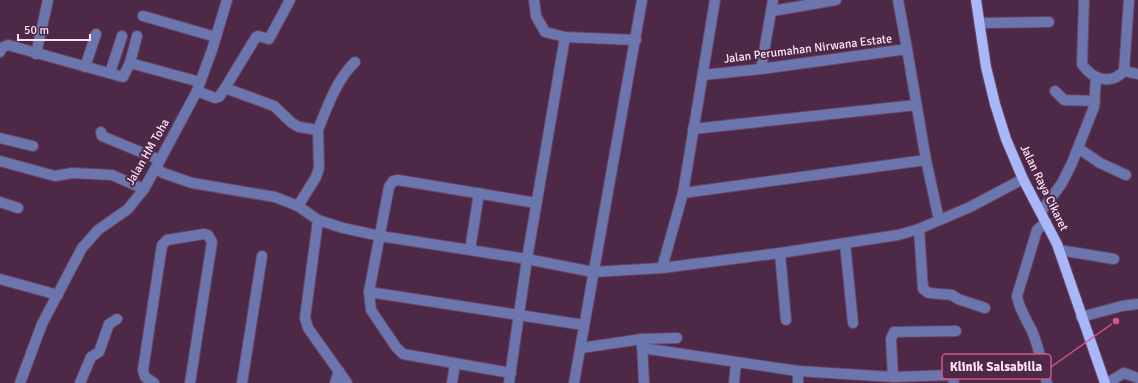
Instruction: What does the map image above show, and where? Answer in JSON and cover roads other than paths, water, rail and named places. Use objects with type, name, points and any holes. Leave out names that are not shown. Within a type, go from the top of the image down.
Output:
[{"type":"main road","name":"Jalan Raya Cikaret","points":[[976,0],[995,104],[1006,139],[1022,179],[1041,212],[1059,250],[1081,317],[1106,383]]},
{"type":"street","points":[[36,54],[48,0]]},
{"type":"street","name":"Jalan HM Toha","points":[[20,383],[42,324],[82,248],[98,230],[128,209],[144,189],[158,164],[199,87],[227,0]]},
{"type":"street","points":[[130,63],[199,87],[215,98],[219,97],[256,36],[269,39],[290,0]]},
{"type":"street","points":[[534,0],[536,16],[545,32],[565,37],[636,40]]},
{"type":"street","points":[[574,383],[642,0]]},
{"type":"street","name":"Jalan Perumahan Nirwana Estate","points":[[662,268],[683,192],[715,0]]},
{"type":"street","points":[[761,69],[773,0]]},
{"type":"street","points":[[772,10],[836,0]]},
{"type":"street","points":[[898,0],[907,49]]},
{"type":"street","points":[[1084,0],[1081,59],[1086,71],[1096,78],[1116,78],[1124,71],[1129,0]]},
{"type":"street","points":[[144,16],[216,37]]},
{"type":"street","points":[[979,23],[1049,22]]},
{"type":"street","points":[[85,67],[96,34]]},
{"type":"street","points":[[110,73],[122,36]]},
{"type":"street","points":[[0,52],[1,48],[8,45],[123,77],[130,63],[137,36]]},
{"type":"street","points":[[536,203],[398,180],[393,181],[389,187],[369,292],[371,310],[400,352],[408,355],[456,364],[510,378],[536,203],[565,37]]},
{"type":"street","name":"Jalan Perumahan Nirwana Estate","points":[[703,75],[761,69],[907,49],[926,160],[939,220]]},
{"type":"street","points":[[298,206],[316,177],[319,168],[318,130],[333,95],[350,66],[355,62]]},
{"type":"street","points":[[1124,71],[1138,74]]},
{"type":"street","points":[[1041,212],[1062,183],[1078,148],[1094,107],[1096,78]]},
{"type":"street","points":[[225,88],[274,106],[292,123],[299,127],[318,130]]},
{"type":"street","points":[[1055,91],[1064,100],[1095,101]]},
{"type":"street","points":[[694,129],[916,105]]},
{"type":"street","points":[[101,132],[102,136],[158,164],[163,173],[185,181],[275,197],[298,206],[318,220],[380,236],[527,259],[593,272],[662,268],[780,253],[898,235],[919,229],[970,207],[1022,179]]},
{"type":"street","points":[[0,138],[33,146]]},
{"type":"street","points":[[1078,148],[1100,163],[1126,175]]},
{"type":"street","points":[[683,192],[926,160]]},
{"type":"street","points":[[0,161],[55,176],[72,173],[112,175],[144,189]]},
{"type":"street","points":[[470,250],[479,193]]},
{"type":"street","points":[[0,202],[18,208]]},
{"type":"street","points":[[318,220],[305,318],[308,328],[347,383]]},
{"type":"street","points":[[1046,222],[1037,230],[1017,296],[1019,306],[1032,331],[1047,383]]},
{"type":"street","points":[[919,229],[922,289],[929,293],[952,295],[958,299],[985,308]]},
{"type":"street","points":[[154,383],[144,377],[143,370],[163,243],[169,240],[204,234],[208,235],[212,242],[190,383]]},
{"type":"street","points":[[845,243],[853,323]]},
{"type":"street","points":[[1059,250],[1114,258]]},
{"type":"street","points":[[780,253],[786,320]]},
{"type":"street","points":[[242,383],[262,256]]},
{"type":"street","points":[[0,279],[58,295]]},
{"type":"street","points":[[369,292],[519,317],[584,325]]},
{"type":"street","points":[[1081,317],[1122,306],[1138,304]]},
{"type":"street","points":[[80,383],[91,357],[99,352],[108,324],[117,318]]},
{"type":"street","points":[[894,379],[891,339],[894,332],[956,331]]},
{"type":"street","points":[[581,348],[642,344],[677,338]]},
{"type":"street","points":[[642,344],[736,363],[798,371],[894,379],[952,375],[954,383]]},
{"type":"street","points":[[642,344],[644,383]]},
{"type":"street","points":[[734,383],[736,363]]},
{"type":"street","points":[[452,383],[456,364]]},
{"type":"street","points":[[335,383],[338,371]]},
{"type":"street","points":[[798,371],[798,383]]},
{"type":"street","points":[[1106,383],[1124,373],[1138,378]]},
{"type":"place","name":"Klinik Salsabilla","points":[[1116,321]]}]
